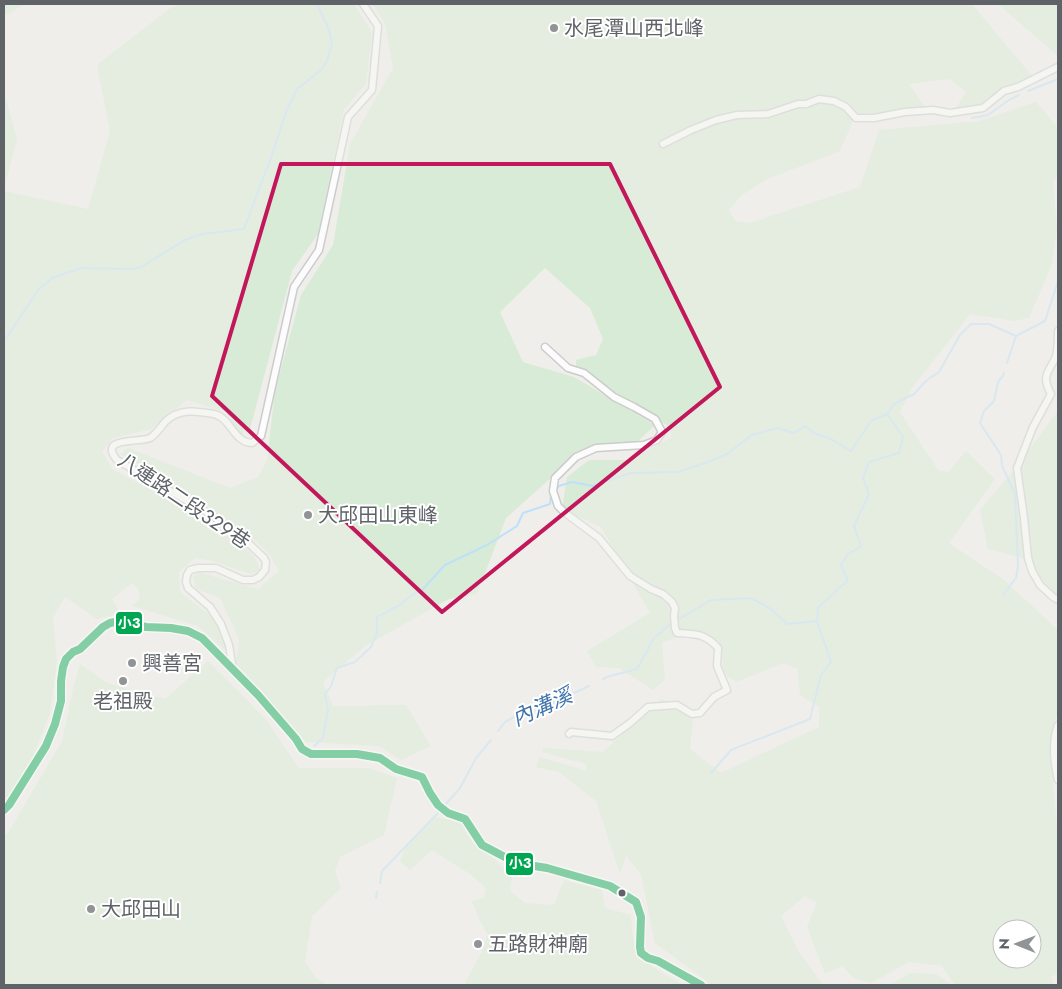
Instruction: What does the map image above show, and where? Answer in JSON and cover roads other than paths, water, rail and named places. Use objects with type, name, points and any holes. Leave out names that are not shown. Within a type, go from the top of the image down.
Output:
[{"type":"street","name":"八連路二段329巷","points":[[233,670],[229,645],[221,624],[210,607],[188,588],[186,582],[187,575],[190,570],[198,568],[216,568],[243,580],[253,580],[259,577],[265,570],[266,562],[264,558],[241,536],[213,516],[117,460],[112,450],[120,442],[146,440],[152,437],[168,419],[182,412],[194,411],[217,415],[238,438],[246,443],[252,444],[261,436],[294,287],[319,250],[348,116],[372,90],[378,26],[363,4]]},
{"type":"street","points":[[663,144],[716,120],[737,115],[768,114],[798,104],[806,104],[819,98],[834,101],[846,107],[856,118],[874,118],[905,112],[933,110],[950,113],[983,108],[1004,91],[1018,87],[1058,67]]},
{"type":"street","points":[[1058,331],[1056,356],[1047,372],[1046,385],[1051,394],[1034,427],[1017,468],[1028,558],[1032,571],[1040,585],[1058,600]]},
{"type":"street","points":[[545,347],[568,368],[584,373],[614,397],[656,420],[662,432],[657,440],[644,445],[596,448],[576,457],[555,478],[553,491],[558,506],[599,538],[630,576],[651,590],[663,594],[672,602],[675,608],[674,628],[677,634],[698,634],[711,640],[718,648],[716,666],[727,690],[714,697],[700,713],[692,714],[677,705],[648,707],[612,736],[571,732],[569,734]]},
{"type":"street","points":[[4,810],[46,746],[55,724],[61,701],[63,667],[66,659],[72,652],[80,649],[103,626],[110,622],[120,621],[146,627],[188,631],[202,638],[258,695],[296,739],[302,750],[311,754],[357,754],[380,758],[396,769],[422,777],[438,807],[454,816],[465,819],[482,845],[516,862],[547,868],[610,886],[636,902],[641,917],[641,953],[648,958],[658,960],[701,985]]},
{"type":"street","points":[[1058,725],[1055,748],[1058,780]]},
{"type":"waterway","points":[[4,341],[38,290],[52,278],[81,268],[132,269],[141,267],[185,240],[202,234],[244,229],[286,112],[297,89],[321,70],[327,61],[332,43],[329,30],[317,4]]},
{"type":"waterway","points":[[1028,91],[1058,79]]},
{"type":"waterway","points":[[972,118],[988,115],[1019,95]]},
{"type":"waterway","name":"內溝溪","points":[[711,773],[731,750],[810,719],[821,675],[831,662],[817,621],[818,608],[848,580],[841,565],[847,555],[861,546],[854,526],[869,494],[863,478],[869,462],[899,453],[903,437],[887,414],[894,404],[914,394],[927,380],[939,372],[960,335],[971,324],[989,324],[1016,336],[1045,321],[1058,281]]},
{"type":"waterway","points":[[1007,363],[1016,336]]},
{"type":"waterway","points":[[1003,595],[1016,578],[1018,566],[1015,494],[1002,466],[1001,455],[980,423],[984,411],[994,401],[998,382],[1004,373]]},
{"type":"waterway","points":[[557,488],[572,482],[593,486],[630,473],[678,472],[727,454],[752,435],[777,428],[794,433],[805,426],[814,433],[831,439],[851,451],[871,421],[887,414]]},
{"type":"waterway","points":[[314,746],[323,738],[328,710],[325,694],[331,686],[337,668],[355,662],[371,647],[377,633],[377,617],[400,605],[409,597],[422,590],[445,565],[487,545],[517,526],[523,513],[550,504],[551,495]]},
{"type":"waterway","name":"內溝溪","points":[[679,619],[711,600],[751,598],[771,609],[787,624],[817,621]]},
{"type":"waterway","name":"內溝溪","points":[[603,679],[637,669],[654,638],[669,625]]},
{"type":"waterway","name":"內溝溪","points":[[498,731],[505,722],[530,708],[546,706],[589,686]]},
{"type":"waterway","name":"內溝溪","points":[[445,805],[460,788],[476,758],[491,740]]},
{"type":"waterway","name":"內溝溪","points":[[380,883],[382,871],[438,813]]},
{"type":"waterway","name":"內溝溪","points":[[376,898],[377,892]]},
{"type":"place","name":"水尾潭山西北峰","points":[[554,28]]},
{"type":"place","name":"大邱田山東峰","points":[[308,515]]},
{"type":"place","name":"興善宮","points":[[132,663]]},
{"type":"place","name":"老祖殿","points":[[123,681]]},
{"type":"place","name":"大邱田山","points":[[91,909]]},
{"type":"place","name":"五路財神廟","points":[[478,944]]}]
